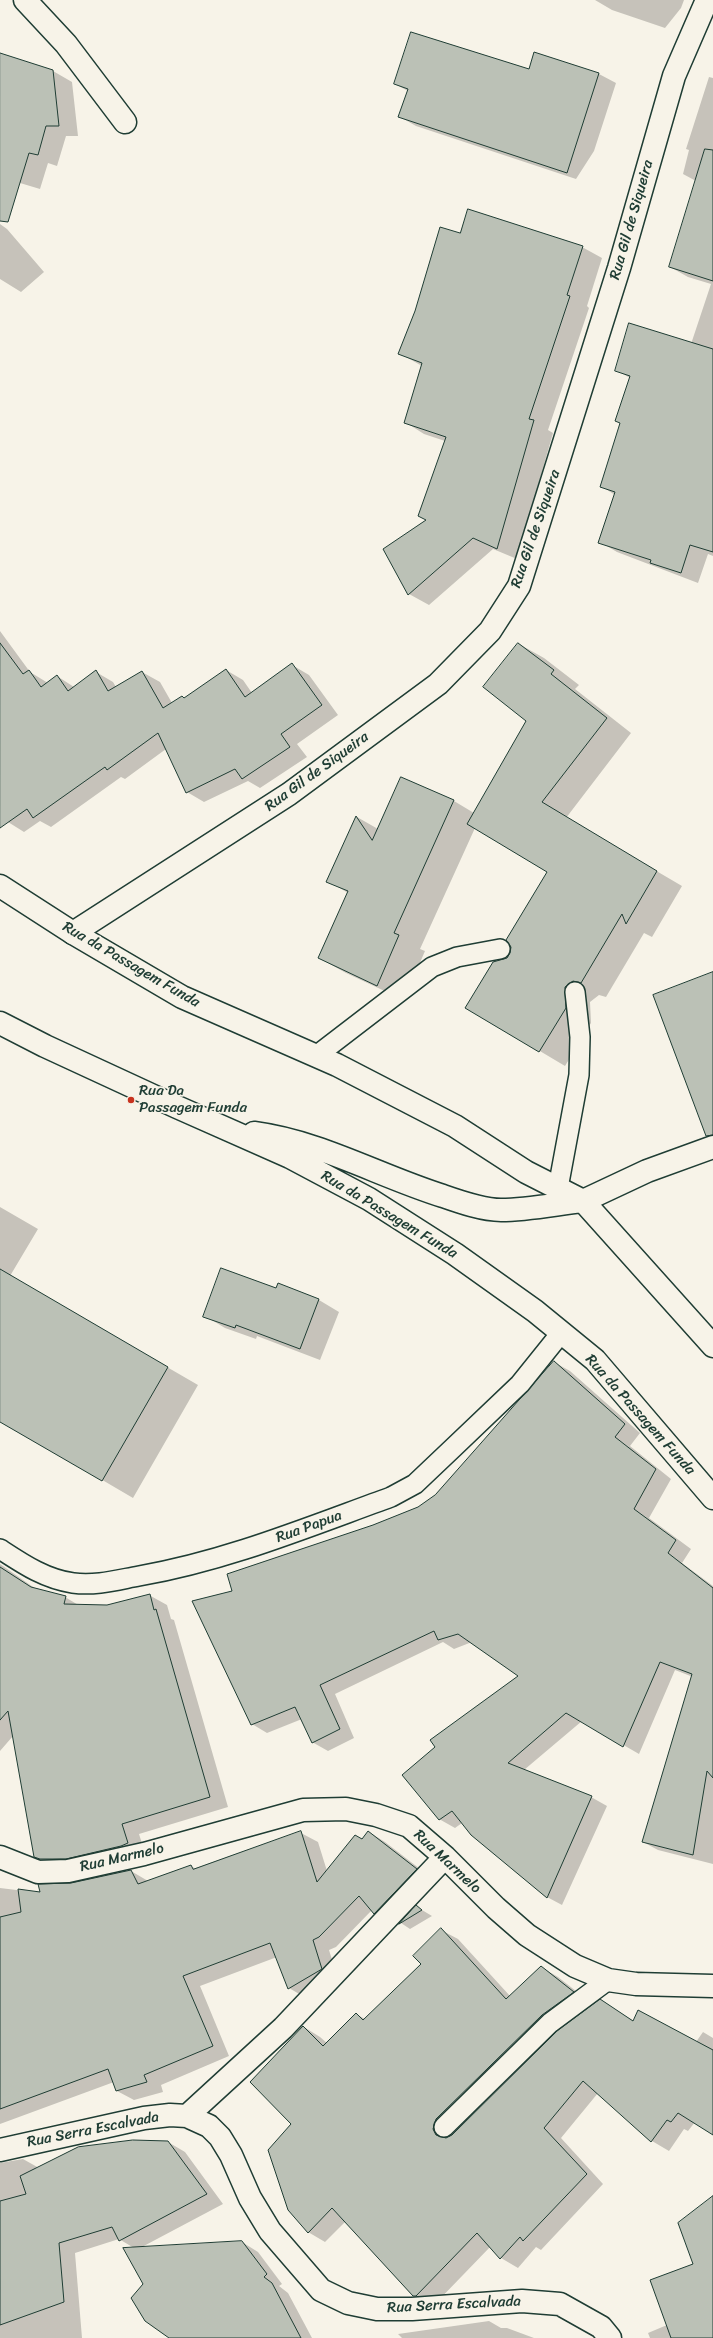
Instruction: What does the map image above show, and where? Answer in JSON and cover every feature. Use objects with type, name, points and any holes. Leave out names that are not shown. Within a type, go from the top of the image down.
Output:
[{"type":"street","points":[[25,0],[66,44],[125,122]]},
{"type":"street","name":"Rua Gil de Siqueira","points":[[73,933],[289,794],[438,684],[490,631],[519,586],[616,276],[674,76],[707,0]]},
{"type":"street","name":"Rua da Passagem Funda","points":[[0,886],[73,933],[182,997],[316,1056],[455,1126],[526,1172],[583,1201],[713,1346]]},
{"type":"street","name":"Rua da Passagem Funda","points":[[0,1023],[45,1046],[290,1157],[369,1199],[455,1254],[535,1311],[595,1360],[713,1498]]},
{"type":"street","points":[[227,1129],[280,1136],[315,1146],[417,1188],[457,1201],[500,1210],[583,1201],[647,1171],[713,1147]]},
{"type":"street","name":"Rua Marmelo","points":[[0,1857],[38,1872],[68,1871],[144,1854],[304,1810],[346,1809],[376,1815],[409,1826],[445,1857],[496,1908],[527,1935],[575,1966],[608,1980],[636,1984],[713,1986]]},
{"type":"street","points":[[187,2116],[283,2028],[445,1857]]},
{"type":"street","name":"Rua Serra Escalvada","points":[[0,2150],[144,2118],[170,2115],[187,2116],[209,2126],[220,2137],[231,2155],[250,2198],[270,2231],[321,2290],[348,2303],[377,2309],[412,2309],[522,2301],[560,2304],[601,2327],[610,2338]]},
{"type":"lane","points":[[316,1056],[432,967],[457,957],[500,950]]},
{"type":"lane","points":[[558,1188],[579,1075],[580,1037],[575,992]]},
{"type":"lane","name":"Rua Papua","points":[[0,1549],[47,1577],[73,1583],[93,1584],[178,1569],[213,1560],[391,1497],[415,1484],[520,1384],[561,1333]]},
{"type":"lane","points":[[444,2127],[550,2023],[608,1980]]},
{"type":"building","points":[[411,32],[529,69],[534,52],[599,73],[567,173],[398,117],[408,89],[394,84]]},
{"type":"building","points":[[0,53],[53,70],[59,126],[46,126],[38,155],[29,153],[8,222],[0,221]]},
{"type":"building","points":[[705,149],[713,150],[713,281],[669,267]]},
{"type":"building","points":[[468,209],[583,246],[567,295],[570,296],[529,419],[534,420],[497,549],[473,538],[408,595],[383,549],[426,520],[418,516],[446,437],[404,423],[422,363],[398,354],[415,311],[440,227],[460,233]]},
{"type":"building","points":[[629,323],[713,349],[713,552],[690,545],[681,573],[650,563],[651,560],[598,543],[615,492],[600,487],[620,423],[615,421],[630,376],[615,371]]},
{"type":"building","points":[[0,643],[23,674],[29,670],[41,687],[57,675],[68,691],[96,670],[108,691],[142,671],[163,708],[182,696],[184,698],[226,669],[245,697],[292,663],[322,705],[281,734],[290,747],[242,779],[235,769],[186,793],[158,733],[107,770],[105,767],[33,818],[27,809],[0,828]]},
{"type":"building","points":[[518,643],[554,670],[551,674],[607,718],[542,802],[657,871],[626,924],[622,914],[581,983],[573,981],[565,987],[566,1008],[539,1052],[465,1008],[493,962],[507,958],[511,947],[506,940],[547,872],[467,824],[526,721],[483,687]]},
{"type":"building","points":[[401,777],[454,800],[394,933],[399,935],[377,986],[318,958],[348,891],[326,882],[356,816],[372,840]]},
{"type":"building","points":[[713,972],[713,1135],[706,1136],[653,995]]},
{"type":"building","points":[[221,1268],[276,1288],[278,1283],[319,1299],[300,1349],[236,1325],[235,1328],[203,1317]]},
{"type":"building","points":[[0,1269],[168,1367],[102,1481],[0,1422]]},
{"type":"building","points":[[554,1361],[625,1424],[615,1437],[656,1469],[634,1509],[676,1540],[668,1553],[713,1588],[713,1778],[707,1771],[693,1855],[642,1842],[692,1674],[660,1662],[623,1747],[566,1713],[508,1763],[592,1796],[547,1898],[471,1835],[452,1811],[439,1820],[402,1775],[435,1747],[430,1740],[518,1676],[458,1634],[438,1640],[434,1631],[320,1685],[340,1729],[312,1743],[295,1707],[251,1725],[192,1601],[232,1591],[227,1574],[373,1525],[418,1507],[435,1495]]},
{"type":"building","points":[[0,1567],[31,1587],[66,1596],[64,1604],[107,1605],[150,1594],[154,1610],[156,1609],[210,1797],[122,1824],[128,1843],[121,1846],[66,1859],[40,1859],[34,1857],[8,1711],[0,1720]]},
{"type":"building","points":[[301,1831],[317,1882],[355,1835],[362,1839],[368,1831],[417,1869],[374,1914],[359,1896],[319,1937],[313,1940],[322,1969],[288,1989],[270,1943],[183,1976],[213,2046],[144,2075],[147,2082],[116,2091],[108,2069],[0,2109],[0,1917],[21,1912],[18,1889],[40,1892],[38,1884],[71,1883],[131,1870],[138,1884],[191,1865],[193,1869]]},
{"type":"building","points":[[416,1905],[422,1910],[399,1924]]},
{"type":"building","points":[[441,1928],[506,1999],[541,1966],[574,1992],[542,2015],[436,2119],[433,2129],[436,2135],[446,2138],[452,2135],[557,2031],[600,1999],[633,2021],[638,2010],[713,2050],[713,2135],[678,2113],[671,2122],[667,2120],[651,2142],[583,2081],[544,2128],[587,2174],[523,2241],[520,2237],[500,2259],[477,2233],[416,2296],[413,2296],[332,2208],[308,2233],[288,2210],[268,2150],[291,2124],[250,2082],[303,2026],[323,2046],[356,2013],[363,2020],[421,1964],[413,1956]]},
{"type":"building","points":[[133,2140],[168,2141],[207,2194],[119,2241],[112,2227],[59,2243],[64,2302],[0,2325],[0,2201],[26,2194],[20,2176],[78,2147]]},
{"type":"building","points":[[713,2196],[713,2338],[671,2338],[650,2280],[693,2264],[678,2223]]},
{"type":"building","points":[[242,2241],[267,2274],[264,2277],[272,2283],[301,2338],[169,2338],[145,2321],[131,2298],[143,2284],[123,2248]]},
{"type":"place","name":"Rua Da Passagem Funda","points":[[131,1100]]}]
